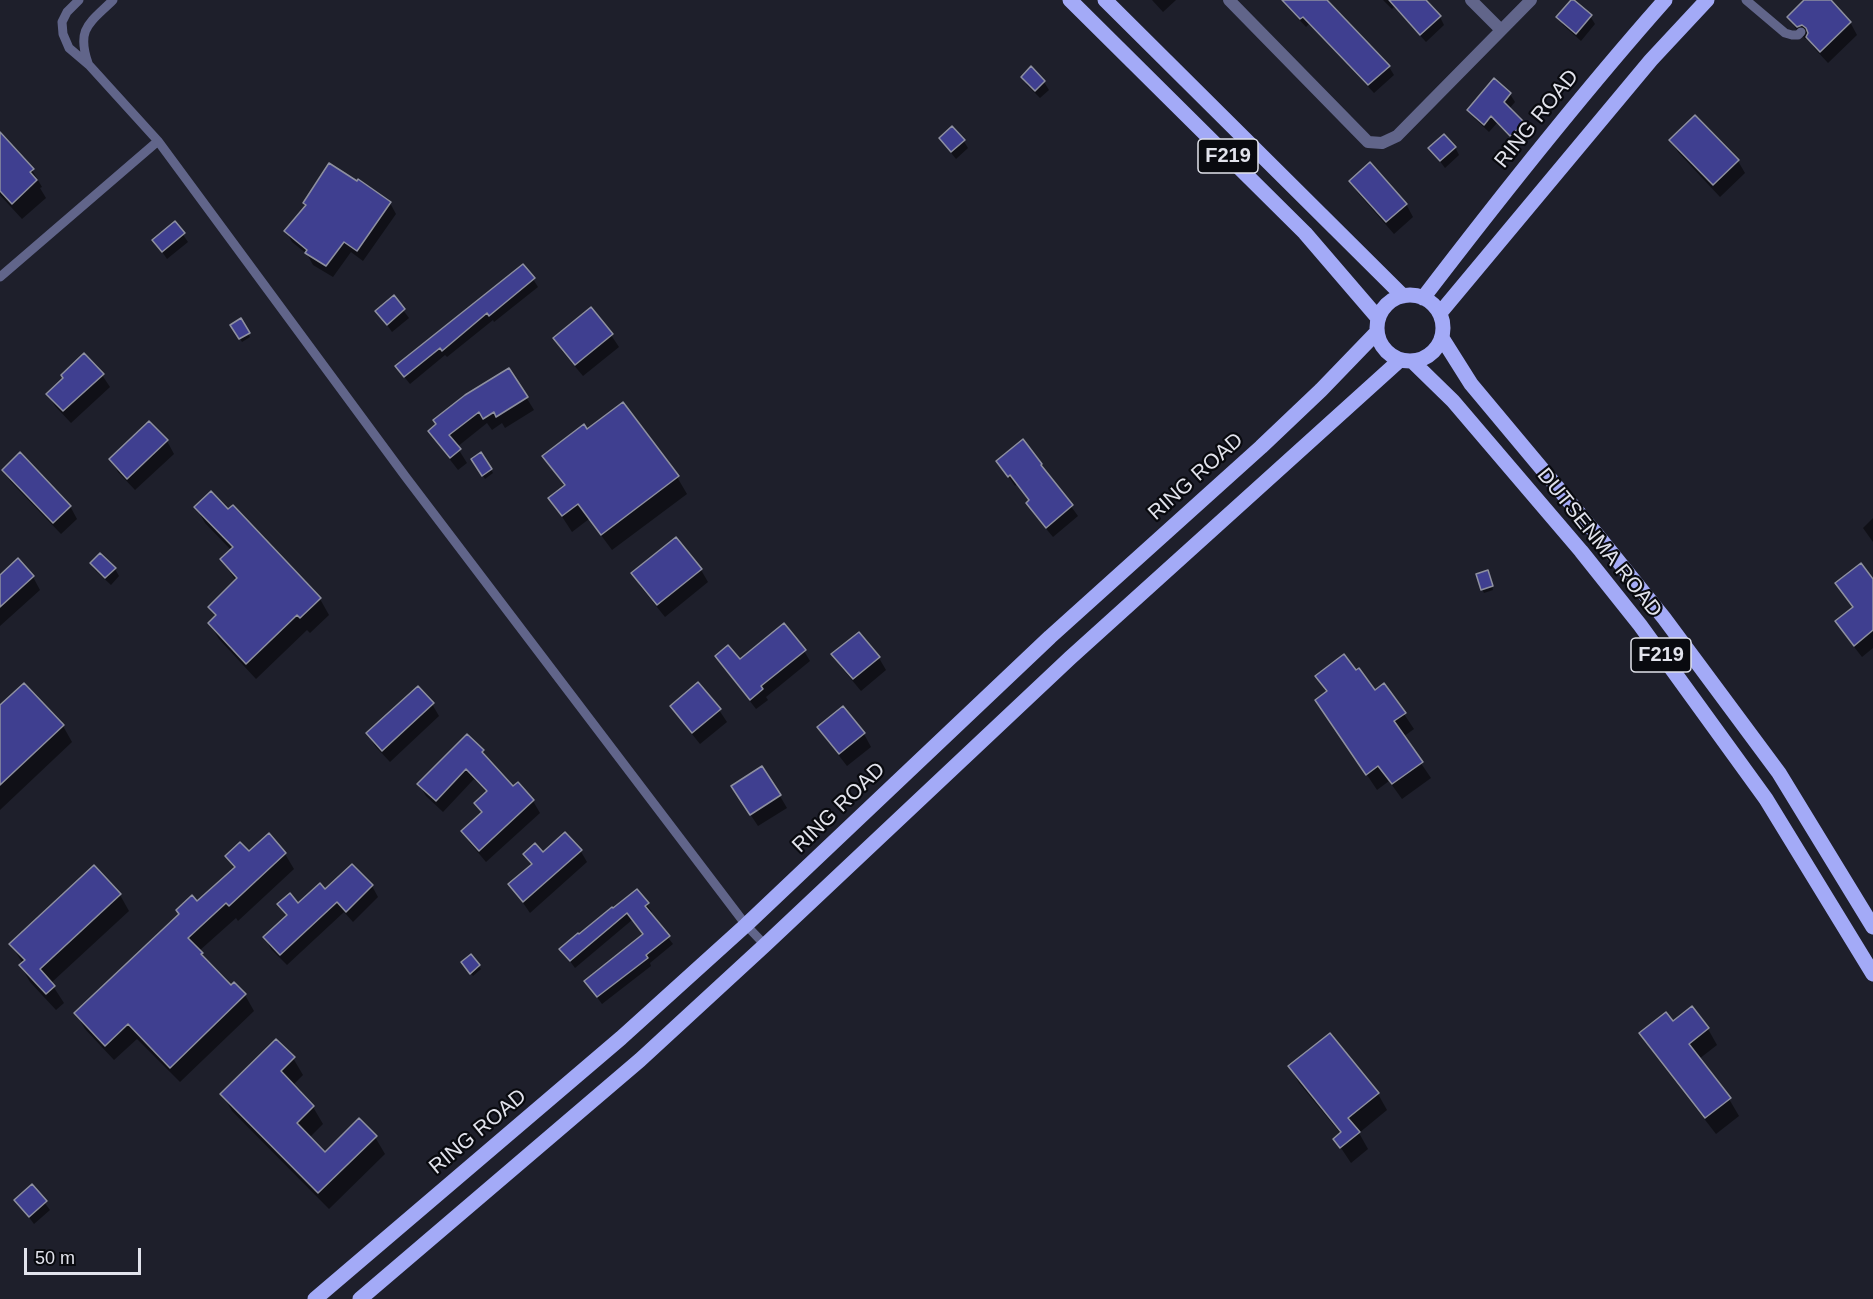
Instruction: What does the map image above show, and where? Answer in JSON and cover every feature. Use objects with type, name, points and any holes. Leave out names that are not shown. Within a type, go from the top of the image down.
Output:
[{"type":"main road","name":"F219","points":[[1070,0],[1305,233],[1377,325],[1380,344],[1389,354],[1407,361]]},
{"type":"main road","name":"F219","points":[[1105,0],[1402,296]]},
{"type":"main road","name":"RING ROAD","points":[[1423,298],[1520,172],[1665,0]]},
{"type":"main road","points":[[1377,325],[1384,308],[1392,300],[1402,296],[1413,295],[1423,298],[1433,304],[1440,313],[1651,60],[1707,0]]},
{"type":"main road","name":"F219","points":[[1440,313],[1443,325],[1442,338]]},
{"type":"main road","name":"RING ROAD","points":[[315,1299],[621,1038],[746,925],[1050,637],[1262,447],[1321,390],[1377,325]]},
{"type":"main road","points":[[360,1299],[640,1060],[1070,658],[1407,361],[1426,358],[1436,350],[1442,338]]},
{"type":"main road","name":"DUTSENMA ROAD","points":[[1442,338],[1472,384],[1656,609],[1779,773],[1873,927]]},
{"type":"main road","name":"DUTSENMA ROAD","points":[[1407,361],[1460,410],[1581,551],[1640,625],[1766,799],[1873,974]]},
{"type":"street","points":[[1229,0],[1368,142],[1382,143],[1397,136],[1530,0]]},
{"type":"street","points":[[1471,0],[1501,30]]},
{"type":"lane","points":[[79,0],[67,12],[62,22],[63,34],[69,48],[89,65],[158,141],[405,476],[746,925],[765,945]]},
{"type":"lane","points":[[89,65],[82,39],[85,30],[113,0]]},
{"type":"lane","points":[[1746,0],[1785,33],[1792,36],[1801,32]]},
{"type":"lane","points":[[0,277],[158,141]]},
{"type":"building","points":[[1282,0],[1327,0],[1390,66],[1368,85],[1303,17],[1300,19]]},
{"type":"building","points":[[1389,0],[1426,0],[1441,16],[1420,35]]},
{"type":"building","points":[[1571,0],[1592,15],[1576,34],[1556,17]]},
{"type":"building","points":[[1804,0],[1831,0],[1851,22],[1820,52],[1806,37],[1808,33],[1806,28],[1802,25],[1797,27],[1787,17]]},
{"type":"building","points":[[1031,66],[1045,81],[1035,91],[1021,77]]},
{"type":"building","points":[[1494,78],[1511,93],[1504,102],[1525,123],[1510,136],[1491,116],[1484,125],[1467,110]]},
{"type":"building","points":[[1695,115],[1739,160],[1713,185],[1669,140]]},
{"type":"building","points":[[952,126],[965,140],[951,152],[939,138]]},
{"type":"building","points":[[0,132],[34,169],[30,172],[37,180],[12,204],[0,191]]},
{"type":"building","points":[[1444,134],[1456,147],[1440,161],[1428,148]]},
{"type":"building","points":[[1370,162],[1407,204],[1386,222],[1349,181]]},
{"type":"building","points":[[329,163],[357,181],[358,179],[391,202],[357,251],[344,242],[326,266],[305,253],[307,250],[284,231],[306,205],[303,203]]},
{"type":"building","points":[[175,221],[185,233],[162,252],[152,240]]},
{"type":"building","points":[[523,264],[535,278],[489,316],[487,313],[442,351],[440,348],[404,377],[395,366]]},
{"type":"building","points":[[394,295],[405,309],[387,325],[375,311]]},
{"type":"building","points":[[591,307],[613,334],[575,365],[553,338]]},
{"type":"building","points":[[241,318],[250,333],[239,339],[230,325]]},
{"type":"building","points":[[84,353],[104,374],[63,411],[46,394],[63,378],[61,375]]},
{"type":"building","points":[[509,368],[528,397],[496,417],[494,412],[483,419],[479,412],[449,435],[461,449],[450,458],[428,431],[436,424],[433,420],[465,395]]},
{"type":"building","points":[[623,402],[679,476],[601,535],[578,504],[562,516],[548,498],[565,485],[542,456],[584,424],[587,429]]},
{"type":"building","points":[[149,421],[168,440],[127,479],[109,459]]},
{"type":"building","points":[[1023,439],[1073,505],[1046,528],[1026,503],[1029,500],[996,461]]},
{"type":"building","points":[[20,452],[71,506],[53,523],[2,470]]},
{"type":"building","points":[[481,452],[492,469],[482,476],[471,459]]},
{"type":"building","points":[[211,491],[228,509],[233,505],[321,598],[300,618],[297,615],[246,664],[208,623],[216,615],[208,607],[237,578],[220,559],[233,547],[194,507]]},
{"type":"building","points":[[676,537],[702,569],[657,605],[631,573]]},
{"type":"building","points":[[100,553],[116,568],[105,578],[90,563]]},
{"type":"building","points":[[18,558],[34,576],[0,607],[0,575]]},
{"type":"building","points":[[1861,563],[1873,579],[1873,630],[1854,646],[1835,621],[1853,607],[1835,583]]},
{"type":"building","points":[[1488,570],[1493,586],[1481,590],[1476,574]]},
{"type":"building","points":[[784,623],[806,650],[761,686],[763,689],[750,700],[715,656],[728,645],[740,659]]},
{"type":"building","points":[[859,632],[880,657],[853,679],[831,654]]},
{"type":"building","points":[[1344,654],[1356,670],[1359,668],[1375,690],[1384,683],[1406,713],[1394,721],[1423,762],[1392,784],[1378,766],[1366,775],[1315,700],[1327,691],[1315,676]]},
{"type":"building","points":[[698,682],[721,709],[692,733],[670,706]]},
{"type":"building","points":[[24,683],[64,725],[0,785],[0,705]]},
{"type":"building","points":[[418,686],[434,703],[382,751],[366,733]]},
{"type":"building","points":[[843,706],[865,733],[839,754],[817,727]]},
{"type":"building","points":[[467,734],[484,750],[482,752],[513,786],[518,782],[534,800],[479,851],[461,831],[482,812],[474,803],[487,791],[466,769],[436,801],[417,784]]},
{"type":"building","points":[[762,766],[781,795],[750,815],[731,786]]},
{"type":"building","points":[[565,832],[582,850],[523,902],[508,884],[532,864],[523,854],[535,843],[543,852]]},
{"type":"building","points":[[269,833],[286,853],[229,906],[226,903],[188,938],[231,985],[234,982],[246,994],[170,1068],[128,1024],[105,1046],[74,1013],[179,914],[176,910],[192,895],[197,901],[235,867],[225,856],[240,842],[249,851]]},
{"type":"building","points":[[352,864],[373,885],[346,912],[337,902],[280,955],[263,937],[287,915],[277,904],[290,893],[298,903],[320,883],[325,889]]},
{"type":"building","points":[[94,865],[121,894],[40,969],[55,986],[46,994],[19,965],[25,960],[9,944]]},
{"type":"building","points":[[637,889],[649,903],[645,906],[670,936],[646,955],[648,958],[597,997],[584,981],[643,934],[627,913],[570,961],[559,949]]},
{"type":"building","points":[[471,954],[480,965],[470,974],[461,962]]},
{"type":"building","points":[[1692,1006],[1709,1028],[1689,1044],[1731,1098],[1705,1118],[1639,1033],[1666,1012],[1673,1021]]},
{"type":"building","points":[[1330,1033],[1379,1093],[1348,1118],[1360,1132],[1340,1148],[1333,1139],[1341,1132],[1288,1066]]},
{"type":"building","points":[[276,1039],[295,1057],[281,1071],[314,1106],[297,1123],[325,1152],[359,1118],[377,1136],[318,1193],[220,1094]]},
{"type":"building","points":[[32,1184],[47,1201],[29,1217],[14,1200]]}]
